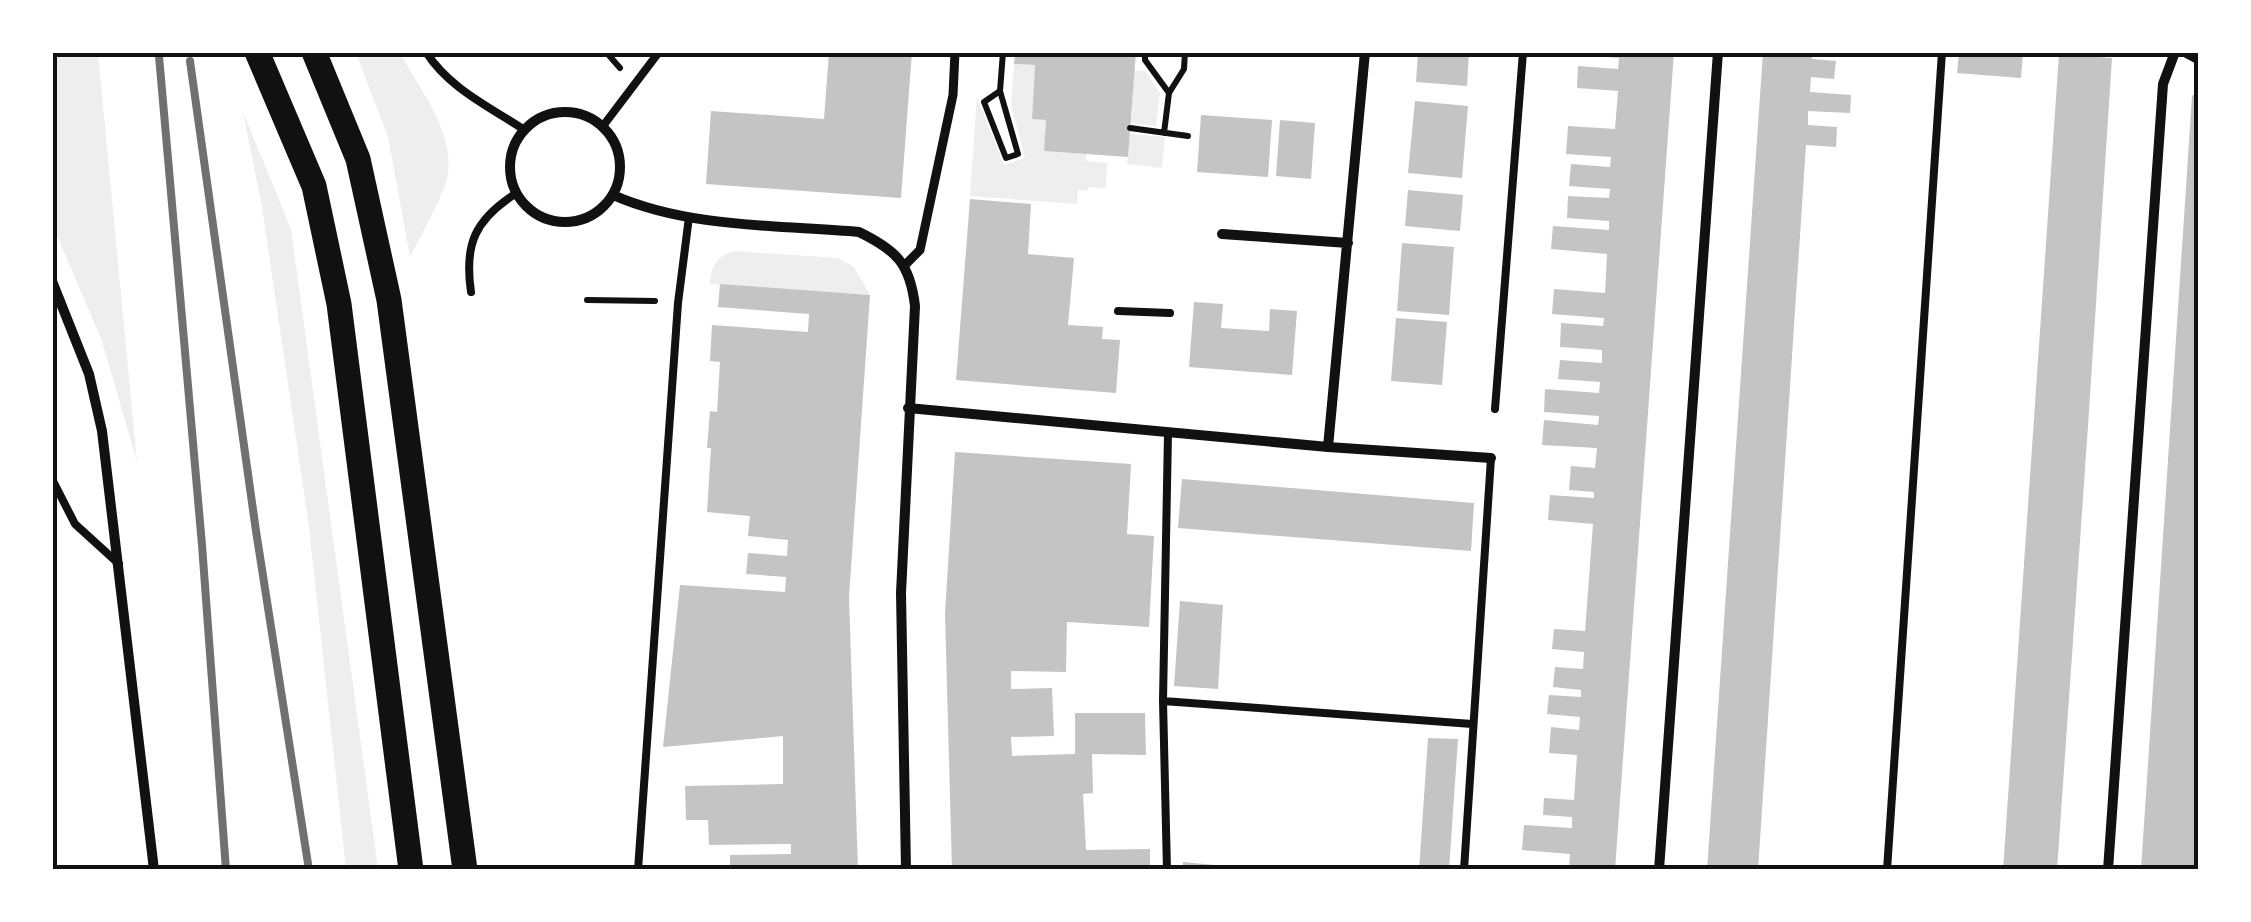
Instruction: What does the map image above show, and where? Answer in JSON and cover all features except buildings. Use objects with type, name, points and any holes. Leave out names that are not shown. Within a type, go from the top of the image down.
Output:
[{"type":"main road","points":[[314,54],[358,158],[388,300],[465,870]]},
{"type":"main road","points":[[262,63],[314,186],[339,304],[410,870]]},
{"type":"street","points":[[905,265],[920,250],[953,95],[955,52]]},
{"type":"street","points":[[1328,447],[1365,52]]},
{"type":"street","points":[[1660,870],[1718,52]]},
{"type":"street","points":[[2108,870],[2163,84],[2175,52]]},
{"type":"street","points":[[2185,52],[2198,59]]},
{"type":"street","points":[[567,111],[586,115],[602,126],[616,144],[620,177],[613,195],[600,210],[584,220],[564,223],[531,212],[516,194],[509,160],[523,129],[542,116],[567,111]]},
{"type":"street","points":[[613,195],[639,206],[688,217],[858,232],[883,244],[905,265],[913,284],[915,306],[901,593],[906,870]]},
{"type":"street","points":[[1222,234],[1348,244]]},
{"type":"street","points":[[52,281],[94,393],[102,431],[154,870]]},
{"type":"street","points":[[908,408],[1490,458]]},
{"type":"lane","points":[[426,52],[437,69],[457,87],[523,129]]},
{"type":"lane","points":[[602,126],[659,52]]},
{"type":"lane","points":[[1495,409],[1522,52]]},
{"type":"lane","points":[[1887,870],[1942,52]]},
{"type":"lane","points":[[471,292],[467,265],[472,240],[491,210],[516,194]]},
{"type":"lane","points":[[638,870],[678,303],[688,217]]},
{"type":"lane","points":[[1118,311],[1170,312]]},
{"type":"lane","points":[[1167,870],[1163,701],[1168,433]]},
{"type":"lane","points":[[1464,870],[1490,458]]},
{"type":"lane","points":[[52,478],[75,524],[118,564]]},
{"type":"lane","points":[[1163,701],[1472,724]]},
{"type":"path","points":[[1000,91],[984,102],[1006,158],[1018,154],[1000,91],[1004,52]]},
{"type":"path","points":[[1146,52],[1145,60],[1169,93]]},
{"type":"path","points":[[1164,133],[1169,93],[1184,69],[1185,52]]},
{"type":"path","points":[[1130,128],[1188,136]]},
{"type":"path","points":[[586,300],[678,303]]},
{"type":"shaded area","points":[[52,53],[98,53],[137,462],[102,341],[53,226]]},
{"type":"shaded area","points":[[356,53],[400,53],[436,116],[448,151],[445,185],[410,257],[388,137]]},
{"type":"shaded area","points":[[1014,64],[1035,65],[1032,118],[1046,120],[1044,151],[1086,154],[1087,161],[1107,163],[1106,188],[1078,190],[1077,204],[970,196],[977,97],[1004,165],[1025,158],[1011,104]]},
{"type":"shaded area","points":[[1134,71],[1145,71],[1160,93],[1156,126],[1131,123]]},
{"type":"shaded area","points":[[243,112],[291,229],[378,869],[346,869],[309,527],[262,207]]},
{"type":"shaded area","points":[[1130,134],[1165,137],[1162,168],[1127,164]]},
{"type":"shaded area","points":[[733,251],[838,258],[854,267],[870,295],[710,284],[716,263]]},
{"type":"railway","points":[[159,56],[226,870]]},
{"type":"railway","points":[[190,61],[256,531],[309,870]]}]
